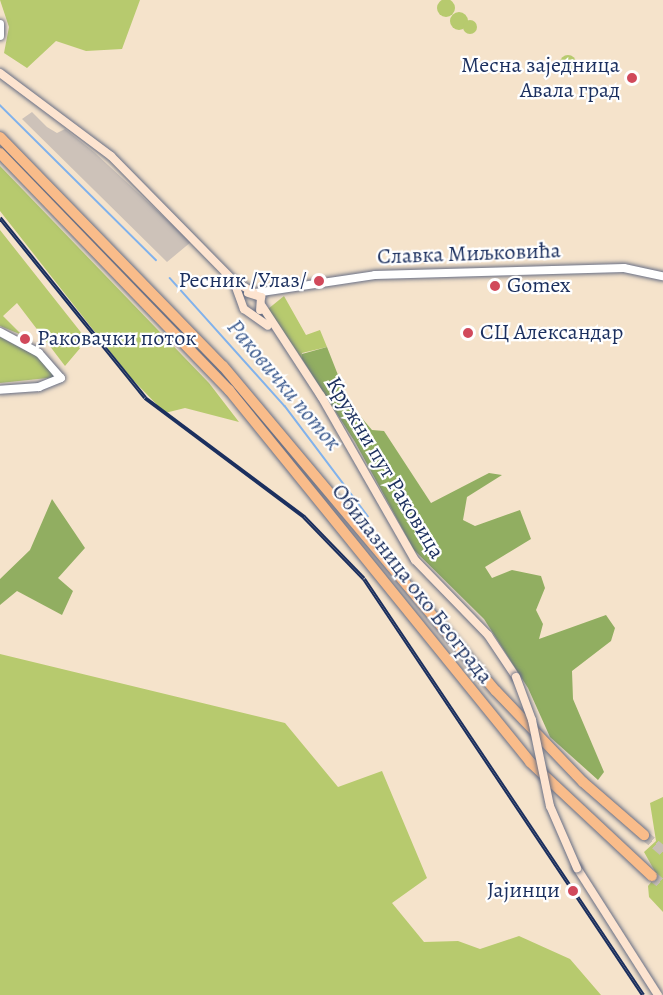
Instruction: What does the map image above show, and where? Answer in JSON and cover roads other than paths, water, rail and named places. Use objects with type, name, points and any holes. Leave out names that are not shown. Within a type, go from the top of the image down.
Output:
[{"type":"highway","name":"Обилазница око Београда","points":[[0,137],[223,366],[496,691],[583,782],[644,835]]},
{"type":"highway","name":"Обилазница око Београда","points":[[0,153],[229,390],[530,762],[652,876]]},
{"type":"main road","points":[[0,74],[133,175],[234,281],[254,292],[242,301],[234,281]]},
{"type":"main road","name":"Кружни пут Раковица","points":[[254,292],[278,334],[317,389],[415,560],[488,635],[516,677],[532,720],[550,806],[577,868],[658,995]]},
{"type":"main road","name":"Кружни пут Раковица","points":[[242,301],[251,313],[278,334]]},
{"type":"main road","points":[[251,313],[262,305]]},
{"type":"street","points":[[0,24],[0,36]]},
{"type":"street","name":"Славка Миљковића","points":[[254,292],[277,291],[375,275],[624,268],[663,276]]},
{"type":"street","points":[[262,305],[277,291]]},
{"type":"street","points":[[0,332],[39,353],[61,378],[39,387],[0,390]]},
{"type":"waterway","name":"Раковички поток","points":[[0,105],[156,260]]},
{"type":"waterway","name":"Раковички поток","points":[[170,278],[285,406],[368,516]]},
{"type":"tunnel","points":[[644,835],[663,851]]},
{"type":"tunnel","points":[[652,876],[663,885]]},
{"type":"railway","points":[[0,218],[145,398],[304,517],[364,579],[643,995]]},
{"type":"place","name":"Месна заједница Авала град","points":[[632,78]]},
{"type":"place","name":"Ресник /Улаз/","points":[[319,281]]},
{"type":"place","name":"Gomex","points":[[495,286]]},
{"type":"place","name":"СЦ Александар","points":[[468,333]]},
{"type":"place","name":"Раковачки поток","points":[[25,339]]},
{"type":"place","name":"Јајинци","points":[[573,891]]}]
